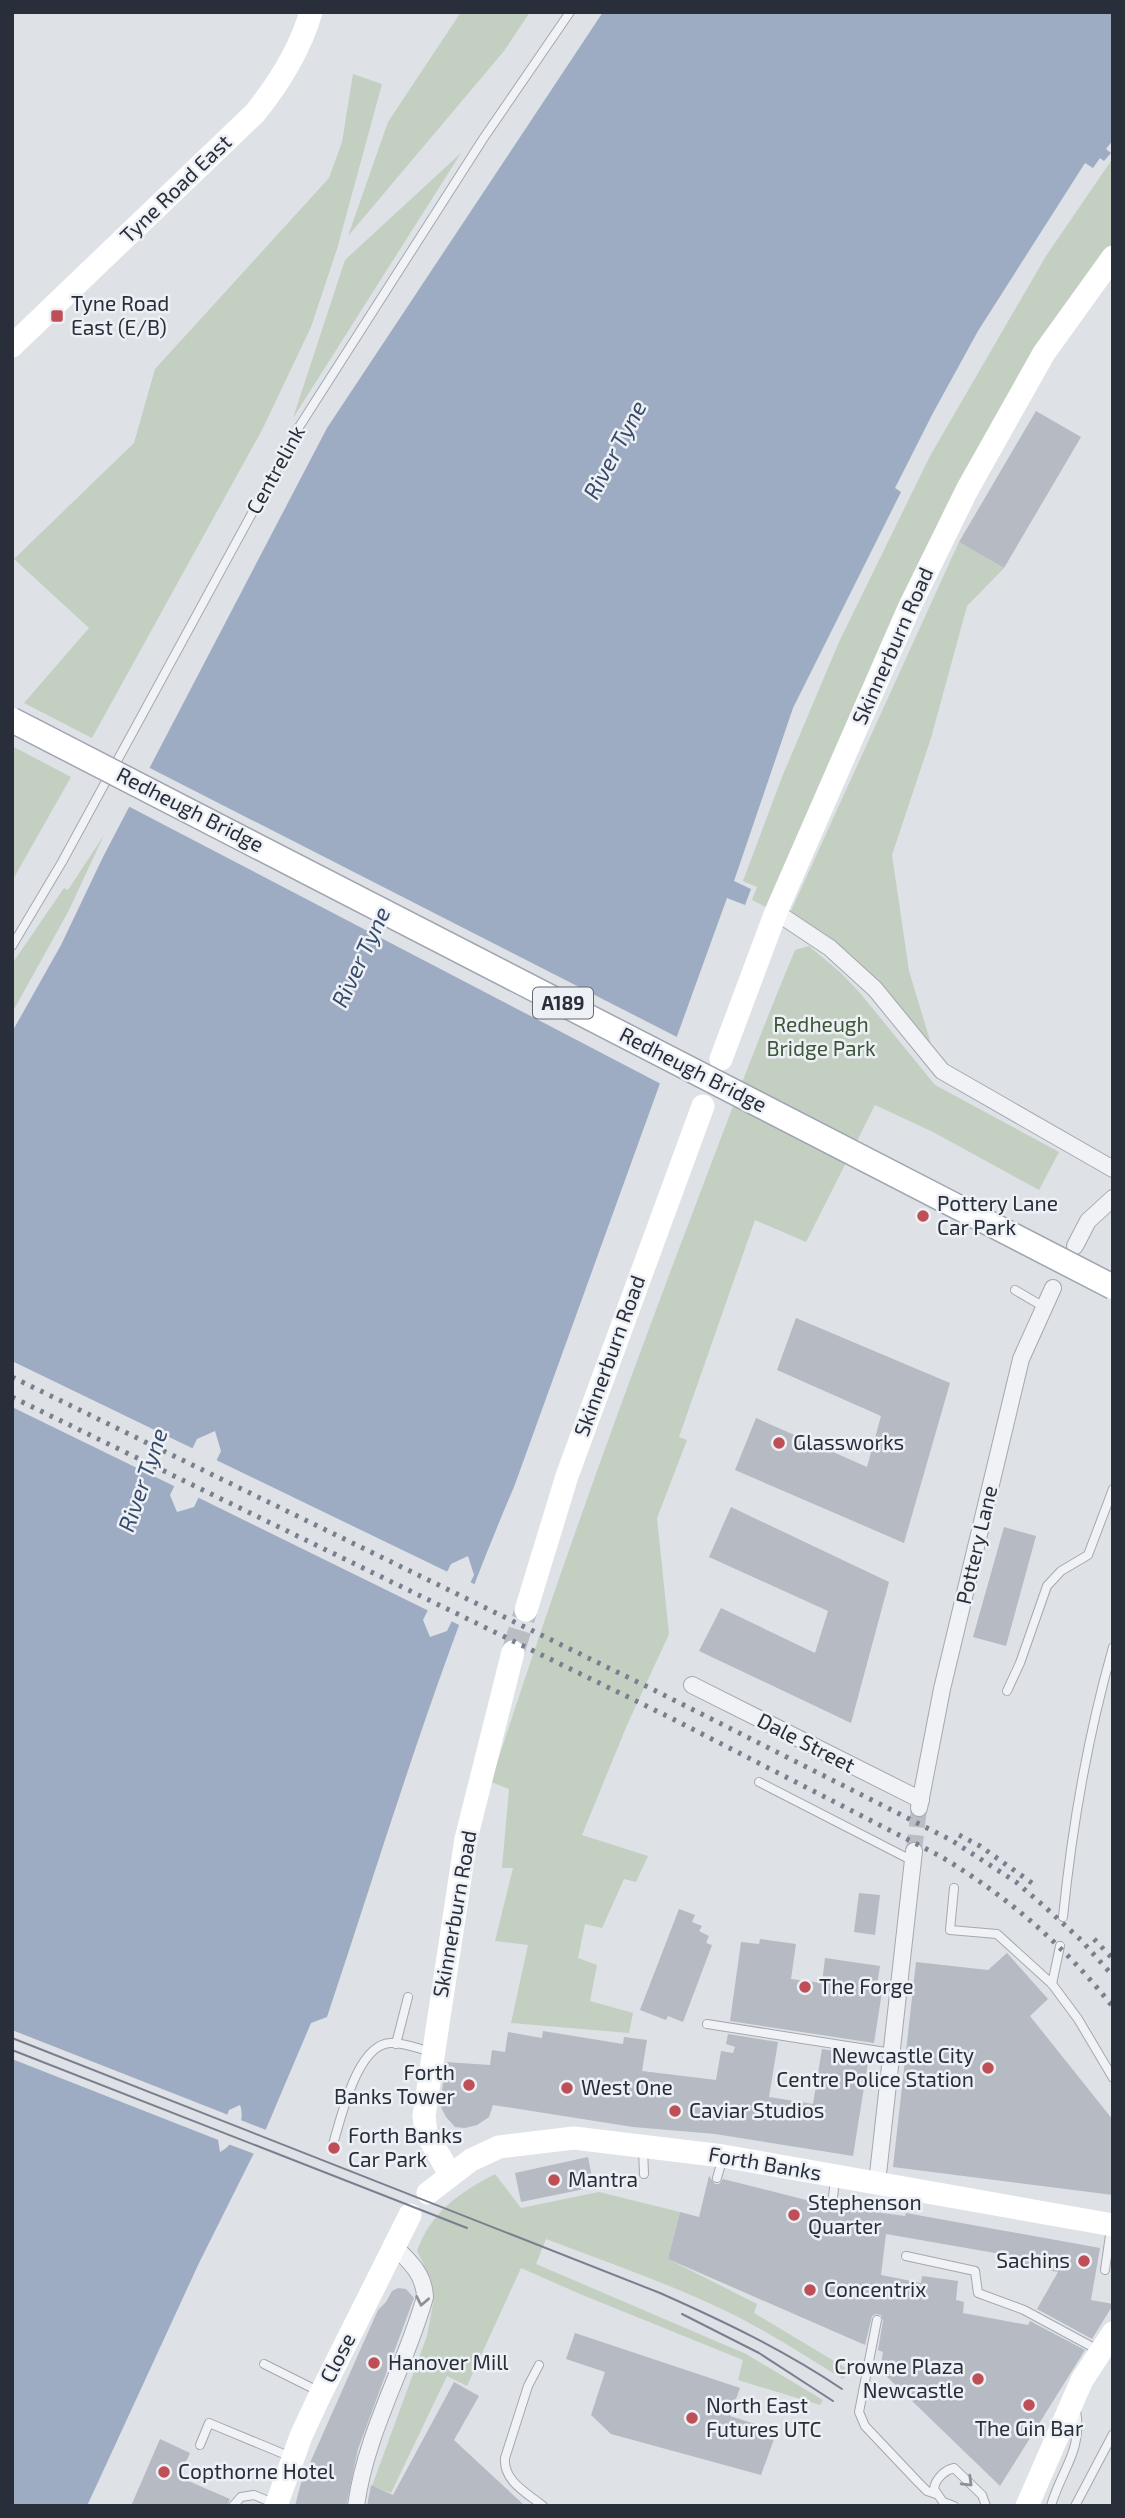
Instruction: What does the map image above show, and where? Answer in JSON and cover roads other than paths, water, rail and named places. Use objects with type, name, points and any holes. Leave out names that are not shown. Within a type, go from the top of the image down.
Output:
[{"type":"main road","name":"Redheugh Bridge","points":[[12,720],[1113,1287]]},
{"type":"street","name":"Tyne Road East","points":[[12,346],[255,113],[294,57],[311,12]]},
{"type":"street","name":"Skinnerburn Road","points":[[721,1059],[776,912],[909,608],[967,490],[1044,353],[1113,257]]},
{"type":"street","points":[[776,912],[830,948],[875,989],[942,1071],[1113,1169]]},
{"type":"street","name":"Skinnerburn Road","points":[[526,1610],[567,1476],[703,1106]]},
{"type":"street","points":[[1075,1245],[1088,1221],[1113,1198]]},
{"type":"street","name":"Pottery Lane","points":[[920,1804],[942,1689],[1021,1359],[1054,1288]]},
{"type":"street","name":"Skinnerburn Road","points":[[450,2174],[426,2133],[424,2116],[466,1839],[513,1652]]},
{"type":"street","name":"Dale Street","points":[[692,1685],[920,1804]]},
{"type":"street","points":[[877,2183],[914,1856]]},
{"type":"street","name":"Forth Banks","points":[[428,2193],[471,2160],[499,2147],[574,2138],[643,2145],[720,2167],[836,2176],[1112,2225]]},
{"type":"street","name":"Close","points":[[276,2505],[321,2393],[410,2215]]},
{"type":"street","points":[[356,2506],[374,2430],[425,2297],[425,2285],[418,2270],[393,2245]]},
{"type":"street","points":[[1027,2506],[1082,2379],[1107,2343]]},
{"type":"lane","name":"Centrelink","points":[[12,946],[62,862],[299,428],[483,139],[570,12]]},
{"type":"lane","points":[[1015,1290],[1044,1307]]},
{"type":"lane","points":[[1007,1691],[1020,1663],[1046,1586],[1061,1571],[1088,1555],[1113,1489]]},
{"type":"lane","points":[[1063,1917],[1068,1863],[1095,1719],[1113,1647]]},
{"type":"lane","points":[[759,1782],[914,1856]]},
{"type":"lane","points":[[954,1888],[950,1930],[997,1934],[1052,1984],[1078,2018],[1113,2078]]},
{"type":"lane","points":[[1052,1984],[1059,1946]]},
{"type":"lane","points":[[396,2044],[408,1997]]},
{"type":"lane","points":[[707,2024],[892,2053]]},
{"type":"lane","points":[[332,2147],[358,2069],[368,2055],[389,2043],[432,2052]]},
{"type":"lane","points":[[643,2145],[644,2174]]},
{"type":"lane","points":[[832,2206],[836,2176]]},
{"type":"lane","points":[[1105,2270],[1112,2225]]},
{"type":"lane","points":[[905,2256],[975,2272],[978,2293],[1107,2343]]},
{"type":"lane","points":[[877,2320],[859,2412],[865,2426],[927,2490],[936,2494]]},
{"type":"lane","points":[[264,2364],[321,2393]]},
{"type":"lane","points":[[539,2365],[528,2386],[504,2468],[508,2477],[543,2506]]},
{"type":"lane","points":[[1051,2506],[1074,2454],[1078,2424],[1074,2397]]},
{"type":"lane","points":[[200,2445],[209,2423],[293,2458]]},
{"type":"lane","points":[[1075,2506],[1113,2434]]},
{"type":"lane","points":[[954,2506],[943,2502],[933,2489],[937,2480],[948,2469],[954,2468],[982,2495],[986,2506]]},
{"type":"lane","points":[[233,2506],[241,2497],[254,2496],[276,2505]]},
{"type":"water","name":"River Tyne","points":[[603,12],[1113,12],[1113,140],[1106,149],[1111,153],[1104,161],[1100,158],[1093,168],[1085,163],[978,331],[895,488],[901,492],[793,708],[734,881],[751,889],[745,905],[727,898],[514,1487],[438,1684],[327,2017],[311,2023],[266,2129],[199,2263],[87,2506],[12,2506],[12,1032],[61,945],[103,857],[327,428]],"holes":[[[215,1431],[221,1451],[194,1507],[177,1512],[170,1495],[197,1439]],[[468,1556],[474,1575],[447,1631],[430,1637],[423,1620],[451,1564]],[[240,2105],[242,2118],[235,2138],[220,2152],[218,2140],[229,2110]]]},
{"type":"tunnel","points":[[513,1652],[526,1610]]},
{"type":"tunnel","points":[[914,1851],[919,1808]]},
{"type":"tram line","points":[[12,2038],[660,2293],[753,2337],[842,2389]]},
{"type":"tram line","points":[[12,2050],[467,2228]]},
{"type":"tram line","points":[[682,2314],[759,2353],[833,2401]]},
{"type":"railway","points":[[12,1377],[654,1690],[951,1840],[1016,1882],[1081,1940],[1113,1976]]},
{"type":"railway","points":[[12,1397],[667,1716],[940,1856],[989,1888],[1033,1923],[1054,1942],[1113,2007]]},
{"type":"railway","points":[[959,1835],[980,1846],[1032,1883]]},
{"type":"railway","points":[[1094,1939],[1113,1959]]},
{"type":"place","name":"Tyne Road East (E/B)","points":[[57,316]]},
{"type":"place","name":"Pottery Lane Car Park","points":[[923,1216]]},
{"type":"place","name":"Glassworks","points":[[779,1443]]},
{"type":"place","name":"The Forge","points":[[805,1987]]},
{"type":"place","name":"Newcastle City Centre Police Station","points":[[988,2068]]},
{"type":"place","name":"Forth Banks Tower","points":[[469,2085]]},
{"type":"place","name":"West One","points":[[567,2088]]},
{"type":"place","name":"Caviar Studios","points":[[675,2111]]},
{"type":"place","name":"Forth Banks Car Park","points":[[334,2148]]},
{"type":"place","name":"Mantra","points":[[554,2180]]},
{"type":"place","name":"Stephenson Quarter","points":[[794,2215]]},
{"type":"place","name":"Sachins","points":[[1084,2261]]},
{"type":"place","name":"Concentrix","points":[[810,2290]]},
{"type":"place","name":"Hanover Mill","points":[[374,2363]]},
{"type":"place","name":"Crowne Plaza Newcastle","points":[[978,2379]]},
{"type":"place","name":"The Gin Bar","points":[[1029,2405]]},
{"type":"place","name":"North East Futures UTC","points":[[692,2418]]},
{"type":"place","name":"Copthorne Hotel","points":[[164,2472]]},
{"type":"park label","name":"Redheugh Bridge Park","points":[[821,1037]]}]
